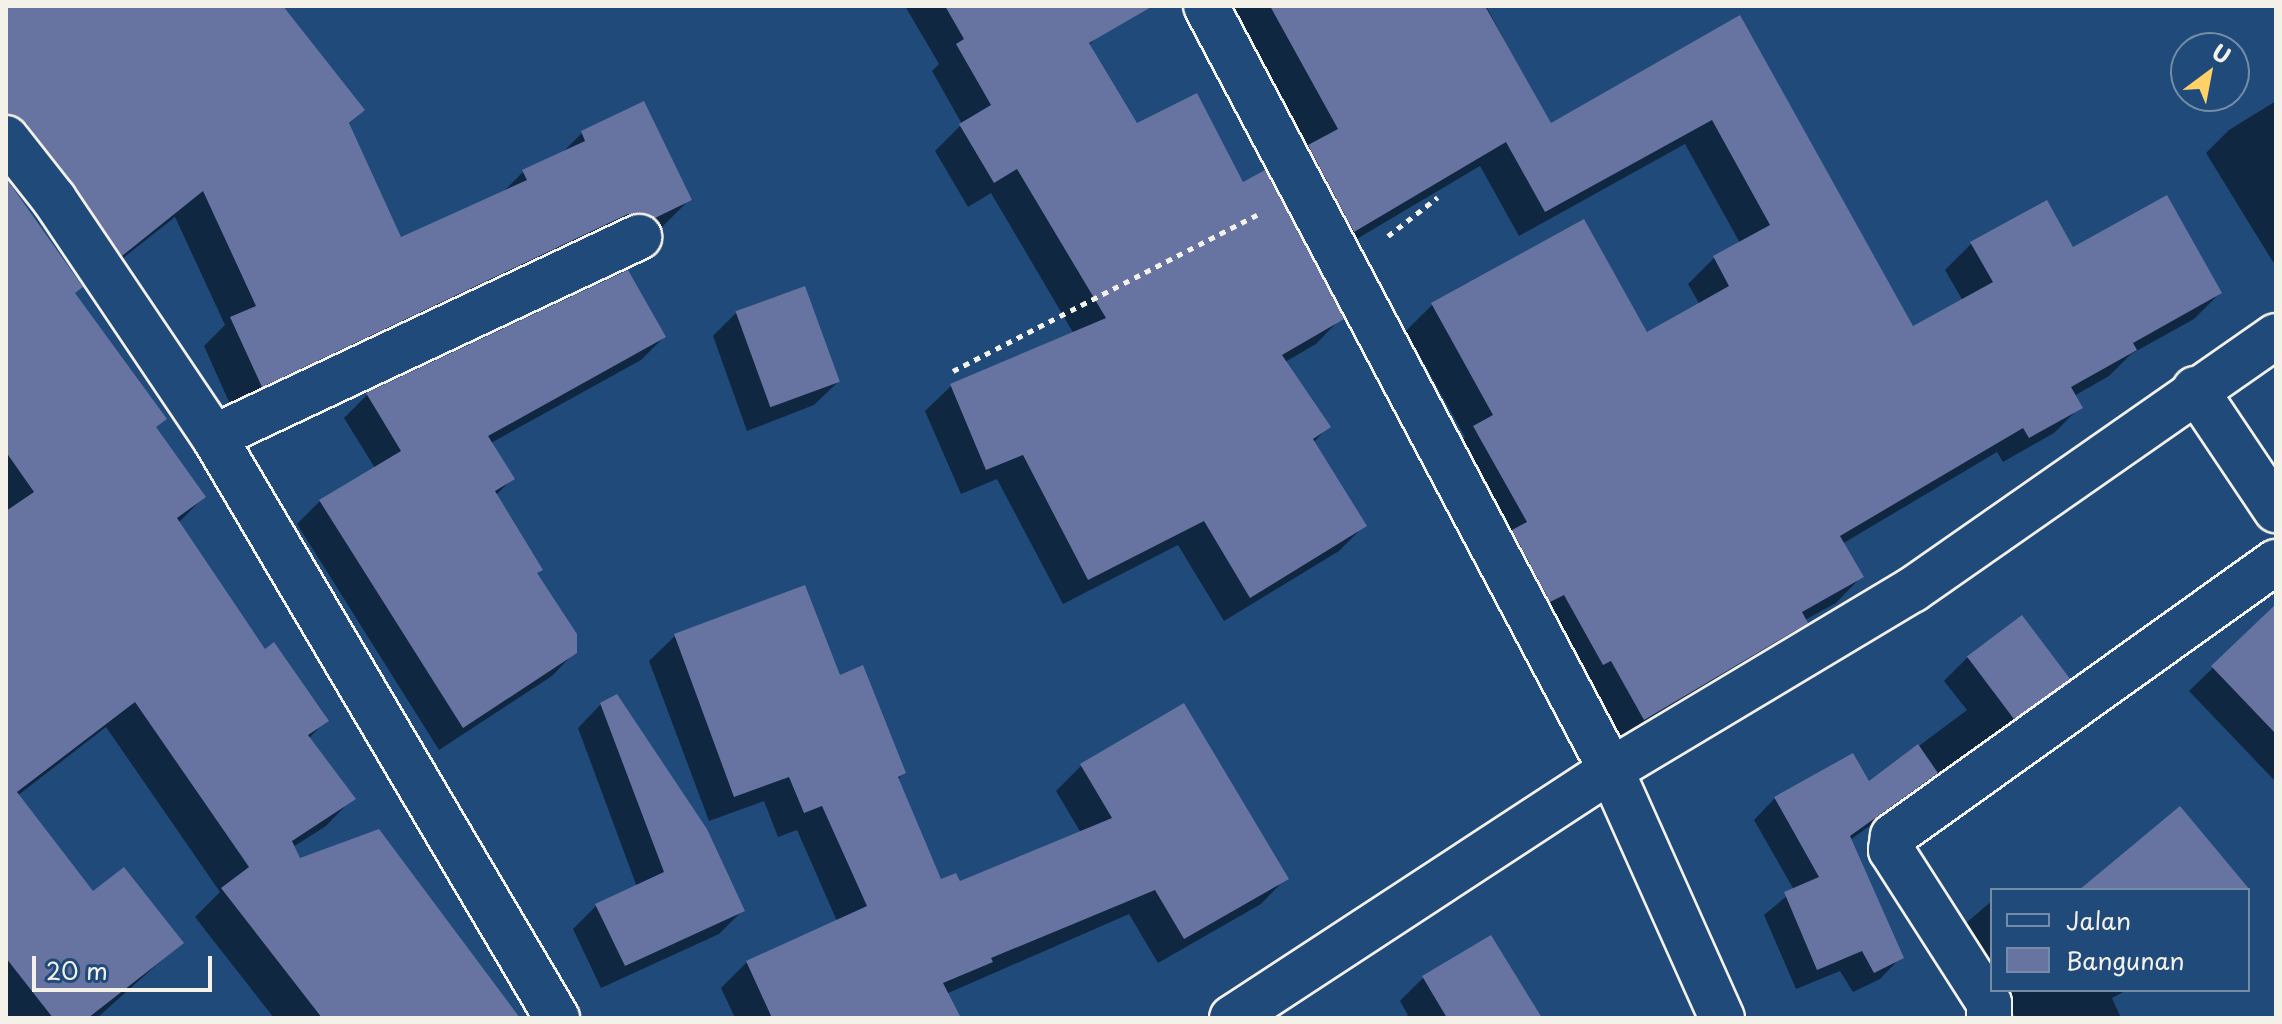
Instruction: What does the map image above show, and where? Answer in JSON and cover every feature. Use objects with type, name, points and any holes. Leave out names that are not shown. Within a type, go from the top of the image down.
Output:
[{"type":"street","points":[[1206,6],[1611,770],[1722,1018]]},
{"type":"street","points":[[6,138],[54,199],[214,437],[557,1018]]},
{"type":"street","points":[[214,437],[639,237]]},
{"type":"street","points":[[1232,1018],[1611,770],[1912,590],[2195,389],[2276,336]]},
{"type":"street","points":[[2195,389],[2276,510]]},
{"type":"street","points":[[1989,1018],[1989,1003],[1891,850],[1893,836],[2276,562]]},
{"type":"path","points":[[953,371],[1305,190]]},
{"type":"path","points":[[1346,269],[1438,197]]},
{"type":"building","points":[[6,6],[283,6],[365,110],[349,123],[401,237],[527,180],[522,170],[585,141],[581,131],[644,101],[692,200],[655,218],[628,214],[262,387],[230,317],[256,306],[203,191],[122,256],[26,123],[6,114]]},
{"type":"building","points":[[945,6],[1153,6],[1089,43],[1137,123],[1197,93],[1243,182],[1265,170],[1344,319],[1282,355],[1331,427],[1313,439],[1367,526],[1250,598],[1204,521],[1088,580],[1023,455],[986,470],[950,384],[1106,318],[1017,169],[994,183],[959,124],[991,105],[956,44],[964,39]]},
{"type":"building","points":[[1270,6],[1485,6],[1551,123],[1740,15],[1913,326],[1993,282],[1970,242],[2047,200],[2073,247],[2167,195],[2222,293],[2133,343],[2137,350],[2071,387],[2083,408],[2029,438],[2023,428],[1840,536],[1864,577],[1802,612],[1808,623],[1644,720],[1611,661],[1603,665],[1564,595],[1550,602],[1512,530],[1527,522],[1473,426],[1493,415],[1431,303],[1584,219],[1647,332],[1729,286],[1713,256],[1770,225],[1712,120],[1545,212],[1506,142],[1354,232],[1308,145],[1338,129]]},
{"type":"building","points":[[6,178],[83,287],[75,293],[167,419],[156,427],[206,497],[177,518],[265,649],[274,642],[329,721],[308,735],[356,799],[292,841],[300,858],[379,829],[520,1018],[322,1018],[221,888],[249,867],[135,702],[17,792],[93,891],[124,867],[184,943],[88,1018],[53,1018],[6,958],[6,511],[34,492],[6,452]]},
{"type":"building","points":[[628,270],[666,337],[488,436],[515,479],[495,491],[543,570],[537,573],[577,634],[577,653],[463,728],[319,500],[401,451],[366,393]]},
{"type":"building","points":[[805,286],[840,382],[770,407],[735,311]]},
{"type":"building","points":[[805,585],[840,675],[863,665],[906,773],[898,777],[941,879],[956,873],[960,881],[1112,818],[1080,764],[1184,703],[1289,879],[1184,939],[1155,890],[991,958],[993,962],[943,983],[961,1018],[772,1018],[746,961],[867,906],[822,806],[804,813],[789,777],[734,797],[674,634]]},
{"type":"building","points":[[2276,604],[2276,734],[2211,666]]},
{"type":"building","points":[[2022,615],[2070,679],[2015,720],[1967,657]]},
{"type":"building","points":[[617,694],[707,829],[745,911],[625,966],[595,904],[664,872],[600,703]]},
{"type":"building","points":[[1918,744],[1938,773],[1850,836],[1904,958],[1874,973],[1862,951],[1817,970],[1784,892],[1819,877],[1774,797],[1853,753],[1869,781]]},
{"type":"building","points":[[2180,806],[2248,888],[2081,888]]},
{"type":"building","points":[[1491,935],[1542,1018],[1447,1018],[1422,976]]}]
